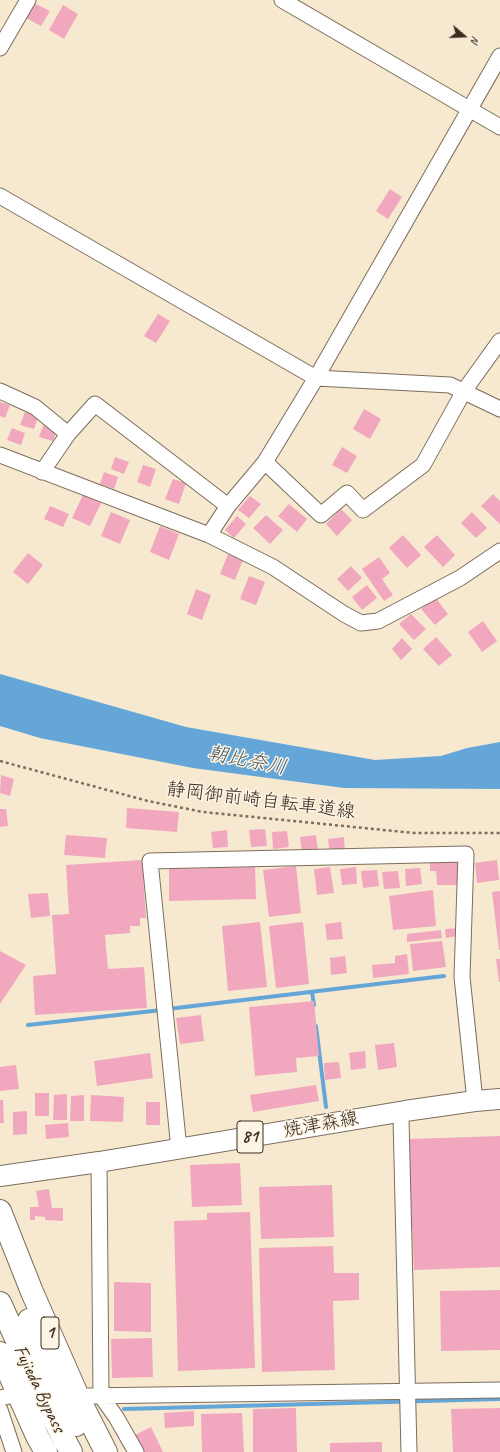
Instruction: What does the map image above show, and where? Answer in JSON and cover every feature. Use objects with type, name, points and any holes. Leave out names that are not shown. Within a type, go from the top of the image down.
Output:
[{"type":"highway","name":"1","points":[[0,1211],[32,1292],[80,1401],[106,1452]]},
{"type":"highway","name":"Fujieda Bypass","points":[[0,1244],[34,1333],[58,1390],[91,1452]]},
{"type":"highway","name":"Fujieda Bypass","points":[[0,1303],[33,1379],[71,1452]]},
{"type":"highway","points":[[0,1353],[37,1436],[46,1452]]},
{"type":"main road","name":"焼津森線","points":[[0,1176],[99,1162],[405,1111],[500,1099]]},
{"type":"street","points":[[0,48],[28,0]]},
{"type":"street","points":[[282,0],[500,127]]},
{"type":"street","points":[[209,535],[228,506],[265,462],[316,378],[500,56]]},
{"type":"street","points":[[0,196],[316,378],[450,385],[500,409]]},
{"type":"street","points":[[265,462],[321,515],[347,493],[363,510],[423,465],[464,391],[500,341]]},
{"type":"street","points":[[0,392],[35,407],[68,434]]},
{"type":"street","points":[[42,472],[68,434],[95,404],[228,506]]},
{"type":"street","points":[[0,455],[209,535],[273,567],[344,614],[361,623],[378,621],[460,578],[500,550]]},
{"type":"street","points":[[179,1149],[150,862],[466,854],[462,977],[475,1101]]},
{"type":"street","points":[[405,1111],[401,1118],[410,1452]]},
{"type":"street","points":[[99,1162],[101,1396],[116,1416],[136,1452]]},
{"type":"street","points":[[85,1396],[500,1390]]},
{"type":"street","points":[[0,1410],[14,1452]]},
{"type":"path","name":"静岡御前崎自転車道線","points":[[0,761],[148,801],[203,812],[414,833],[500,833]]},
{"type":"water","name":"朝比奈川","points":[[0,674],[186,727],[375,760],[441,756],[467,748],[500,742],[500,789],[344,788],[193,768],[40,738],[0,726]]},
{"type":"building","points":[[34,3],[50,11],[41,26],[26,18]]},
{"type":"building","points":[[63,5],[78,14],[64,39],[49,30]]},
{"type":"building","points":[[390,189],[402,197],[388,219],[376,211]]},
{"type":"building","points":[[158,314],[170,321],[156,343],[144,336]]},
{"type":"building","points":[[0,402],[10,405],[5,418],[0,416]]},
{"type":"building","points":[[364,409],[381,419],[370,439],[353,429]]},
{"type":"building","points":[[25,412],[38,417],[34,429],[20,425]]},
{"type":"building","points":[[44,424],[57,429],[53,441],[39,437]]},
{"type":"building","points":[[12,428],[25,433],[21,445],[7,440]]},
{"type":"building","points":[[342,447],[357,456],[347,473],[332,465]]},
{"type":"building","points":[[115,457],[129,462],[124,474],[111,469]]},
{"type":"building","points":[[143,465],[156,469],[150,487],[137,482]]},
{"type":"building","points":[[104,472],[118,477],[114,489],[100,484]]},
{"type":"building","points":[[173,479],[186,483],[179,504],[165,499]]},
{"type":"building","points":[[493,494],[500,501],[500,524],[481,506]]},
{"type":"building","points":[[83,495],[101,503],[90,526],[72,518]]},
{"type":"building","points":[[250,496],[261,504],[249,518],[238,510]]},
{"type":"building","points":[[289,504],[307,519],[297,532],[278,516]]},
{"type":"building","points":[[50,506],[69,514],[63,527],[44,519]]},
{"type":"building","points":[[341,509],[352,520],[337,536],[326,524]]},
{"type":"building","points":[[111,512],[130,520],[120,544],[101,536]]},
{"type":"building","points":[[472,512],[487,528],[476,538],[461,523]]},
{"type":"building","points":[[266,515],[283,530],[270,544],[253,528]]},
{"type":"building","points":[[237,516],[246,524],[234,538],[225,530]]},
{"type":"building","points":[[160,526],[179,534],[169,560],[150,552]]},
{"type":"building","points":[[403,535],[421,555],[407,568],[389,548]]},
{"type":"building","points":[[437,535],[455,555],[443,567],[424,547]]},
{"type":"building","points":[[28,553],[43,565],[28,584],[13,572]]},
{"type":"building","points":[[228,554],[243,560],[235,580],[220,574]]},
{"type":"building","points":[[379,557],[390,573],[382,579],[393,595],[384,601],[362,569]]},
{"type":"building","points":[[351,566],[362,578],[348,591],[337,579]]},
{"type":"building","points":[[249,576],[265,582],[256,605],[240,599]]},
{"type":"building","points":[[367,585],[377,598],[362,610],[352,597]]},
{"type":"building","points":[[196,589],[211,595],[202,620],[187,614]]},
{"type":"building","points":[[435,597],[448,614],[435,625],[421,609]]},
{"type":"building","points":[[411,614],[426,629],[414,640],[399,624]]},
{"type":"building","points":[[483,621],[497,641],[482,652],[468,632]]},
{"type":"building","points":[[436,637],[452,655],[439,666],[423,649]]},
{"type":"building","points":[[402,638],[412,649],[401,660],[392,649]]},
{"type":"building","points":[[1,775],[14,779],[10,796],[0,793]]},
{"type":"building","points":[[127,808],[179,812],[177,832],[126,828]]},
{"type":"building","points":[[0,809],[6,809],[8,826],[0,827]]},
{"type":"building","points":[[265,829],[267,846],[251,847],[249,830]]},
{"type":"building","points":[[227,830],[228,847],[213,848],[211,832]]},
{"type":"building","points":[[287,831],[289,847],[273,849],[272,832]]},
{"type":"building","points":[[66,835],[107,838],[105,858],[64,855]]},
{"type":"building","points":[[316,835],[318,852],[302,853],[300,837]]},
{"type":"building","points":[[344,837],[345,854],[330,855],[328,839]]},
{"type":"building","points":[[142,860],[146,918],[140,918],[140,926],[130,926],[130,933],[105,935],[108,969],[144,967],[147,1008],[35,1015],[33,976],[56,974],[52,915],[69,914],[66,865]]},
{"type":"building","points":[[497,860],[499,880],[477,883],[475,863]]},
{"type":"building","points":[[458,861],[458,885],[437,885],[436,871],[430,871],[430,862]]},
{"type":"building","points":[[296,866],[301,913],[269,917],[263,870]]},
{"type":"building","points":[[255,867],[256,899],[169,901],[169,869]]},
{"type":"building","points":[[330,867],[334,893],[317,895],[314,869]]},
{"type":"building","points":[[356,867],[357,884],[342,885],[340,869]]},
{"type":"building","points":[[420,868],[422,884],[406,886],[405,869]]},
{"type":"building","points":[[377,870],[379,886],[363,888],[361,871]]},
{"type":"building","points":[[398,871],[400,888],[384,889],[382,872]]},
{"type":"building","points":[[433,890],[436,926],[393,930],[389,896]]},
{"type":"building","points":[[500,891],[500,950],[499,950],[492,892]]},
{"type":"building","points":[[48,893],[50,916],[31,918],[28,894]]},
{"type":"building","points":[[260,922],[267,987],[228,991],[222,926]]},
{"type":"building","points":[[303,922],[309,984],[276,988],[269,926]]},
{"type":"building","points":[[341,922],[343,939],[327,940],[325,924]]},
{"type":"building","points":[[459,928],[459,936],[446,938],[445,929]]},
{"type":"building","points":[[441,930],[442,938],[407,942],[407,934]]},
{"type":"building","points":[[442,941],[446,967],[413,971],[410,944]]},
{"type":"building","points":[[0,951],[26,965],[0,1004]]},
{"type":"building","points":[[407,954],[409,974],[373,978],[372,965],[395,963],[395,956]]},
{"type":"building","points":[[345,956],[347,973],[331,975],[330,958]]},
{"type":"building","points":[[496,959],[500,959],[500,982],[499,982]]},
{"type":"building","points":[[314,1001],[319,1056],[296,1058],[297,1072],[255,1076],[249,1007]]},
{"type":"building","points":[[201,1015],[204,1041],[180,1044],[176,1018]]},
{"type":"building","points":[[394,1043],[397,1067],[378,1070],[375,1045]]},
{"type":"building","points":[[365,1051],[366,1068],[351,1070],[349,1053]]},
{"type":"building","points":[[150,1053],[153,1078],[97,1086],[94,1061]]},
{"type":"building","points":[[339,1062],[341,1078],[325,1080],[324,1063]]},
{"type":"building","points":[[16,1065],[19,1089],[0,1091],[0,1067]]},
{"type":"building","points":[[316,1085],[319,1101],[253,1112],[250,1095]]},
{"type":"building","points":[[35,1093],[49,1093],[49,1116],[35,1116]]},
{"type":"building","points":[[67,1094],[67,1120],[53,1120],[54,1095]]},
{"type":"building","points":[[84,1095],[84,1121],[70,1121],[71,1096]]},
{"type":"building","points":[[91,1095],[124,1097],[123,1122],[90,1121]]},
{"type":"building","points":[[0,1100],[3,1100],[4,1123],[0,1123]]},
{"type":"building","points":[[146,1102],[160,1102],[160,1125],[146,1125]]},
{"type":"building","points":[[27,1111],[27,1134],[13,1135],[13,1112]]},
{"type":"building","points":[[68,1123],[69,1137],[46,1139],[45,1125]]},
{"type":"building","points":[[500,1136],[500,1267],[414,1270],[408,1139]]},
{"type":"building","points":[[240,1163],[242,1205],[192,1207],[190,1165]]},
{"type":"building","points":[[332,1185],[334,1237],[261,1239],[259,1187]]},
{"type":"building","points":[[49,1189],[52,1208],[63,1208],[63,1221],[45,1220],[45,1217],[35,1216],[35,1220],[30,1220],[30,1207],[39,1207],[36,1191]]},
{"type":"building","points":[[250,1212],[255,1368],[178,1371],[174,1221],[207,1220],[207,1213]]},
{"type":"building","points":[[333,1246],[334,1273],[359,1273],[359,1300],[333,1301],[335,1370],[262,1372],[259,1248]]},
{"type":"building","points":[[114,1282],[151,1283],[151,1332],[114,1331]]},
{"type":"building","points":[[500,1290],[500,1350],[441,1351],[440,1291]]},
{"type":"building","points":[[152,1338],[153,1377],[112,1378],[111,1339]]},
{"type":"building","points":[[296,1408],[297,1452],[253,1452],[253,1409]]},
{"type":"building","points":[[500,1408],[500,1452],[453,1452],[451,1409]]},
{"type":"building","points":[[194,1411],[194,1426],[165,1428],[164,1413]]},
{"type":"building","points":[[242,1413],[244,1452],[202,1452],[201,1414]]},
{"type":"building","points":[[151,1427],[163,1452],[141,1452],[133,1436]]},
{"type":"building","points":[[382,1442],[382,1452],[330,1452],[330,1443]]},
{"type":"waterway","points":[[168,1009],[444,976]]},
{"type":"waterway","points":[[312,992],[314,1005]]},
{"type":"waterway","points":[[28,1025],[162,1010]]},
{"type":"waterway","points":[[316,1026],[326,1107]]},
{"type":"waterway","points":[[124,1409],[500,1399]]}]
